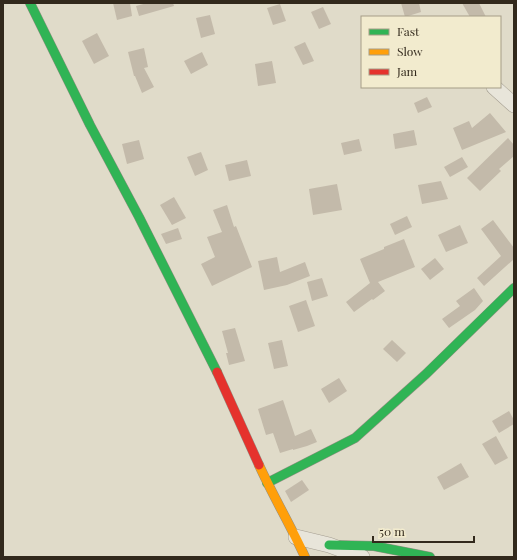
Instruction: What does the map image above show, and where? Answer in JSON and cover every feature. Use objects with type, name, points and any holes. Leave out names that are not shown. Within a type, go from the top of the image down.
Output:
[{"type":"street","points":[[30,3],[90,125],[139,217],[217,372],[266,483],[296,537],[304,557]]},
{"type":"street","points":[[495,88],[514,105]]},
{"type":"street","points":[[266,483],[355,438],[426,374],[514,288]]},
{"type":"street","points":[[296,537],[329,545],[362,557]]},
{"type":"street","points":[[329,545],[374,546],[430,557]]},
{"type":"building","points":[[113,3],[130,3],[132,16],[117,20]]},
{"type":"building","points":[[147,3],[173,3],[174,6],[139,16],[136,6]]},
{"type":"building","points":[[401,3],[419,3],[421,12],[405,16]]},
{"type":"building","points":[[462,3],[479,3],[486,16],[469,16]]},
{"type":"building","points":[[280,4],[286,21],[273,25],[267,8]]},
{"type":"building","points":[[323,7],[331,24],[319,29],[311,12]]},
{"type":"building","points":[[210,15],[215,34],[201,38],[196,18]]},
{"type":"building","points":[[97,33],[109,56],[94,64],[82,41]]},
{"type":"building","points":[[305,42],[314,61],[303,65],[294,47]]},
{"type":"building","points":[[144,48],[148,67],[144,68],[154,87],[142,93],[134,76],[128,52]]},
{"type":"building","points":[[202,52],[208,65],[191,74],[184,61]]},
{"type":"building","points":[[272,61],[276,83],[258,86],[255,64]]},
{"type":"building","points":[[427,97],[432,107],[418,113],[414,103]]},
{"type":"building","points":[[490,113],[506,132],[462,150],[453,128],[469,121],[472,128]]},
{"type":"building","points":[[414,130],[417,145],[395,149],[393,134]]},
{"type":"building","points":[[508,138],[514,145],[514,156],[499,169],[501,171],[480,191],[467,178]]},
{"type":"building","points":[[359,139],[362,151],[344,155],[341,143]]},
{"type":"building","points":[[139,140],[144,159],[127,164],[122,144]]},
{"type":"building","points":[[201,152],[208,170],[195,176],[187,157]]},
{"type":"building","points":[[462,157],[468,167],[450,177],[444,167]]},
{"type":"building","points":[[247,160],[251,176],[229,181],[225,165]]},
{"type":"building","points":[[441,181],[448,199],[422,204],[418,185]]},
{"type":"building","points":[[337,184],[342,210],[313,215],[309,189]]},
{"type":"building","points":[[174,197],[186,218],[172,225],[160,205]]},
{"type":"building","points":[[227,205],[234,227],[236,226],[252,267],[212,286],[201,264],[215,257],[207,237],[222,232],[213,210]]},
{"type":"building","points":[[407,216],[412,227],[395,235],[390,224]]},
{"type":"building","points":[[493,220],[514,248],[514,259],[484,286],[477,278],[501,256],[481,229]]},
{"type":"building","points":[[460,225],[468,243],[446,252],[438,235]]},
{"type":"building","points":[[178,228],[182,239],[166,244],[161,234]]},
{"type":"building","points":[[404,239],[415,267],[378,282],[385,291],[354,312],[346,302],[370,283],[360,259]]},
{"type":"building","points":[[277,257],[280,272],[305,262],[310,276],[287,285],[264,290],[258,261]]},
{"type":"building","points":[[435,258],[444,269],[430,280],[421,269]]},
{"type":"building","points":[[322,278],[328,296],[312,301],[307,282]]},
{"type":"building","points":[[474,288],[483,301],[475,310],[449,328],[442,319],[460,306],[456,301]]},
{"type":"building","points":[[306,300],[315,326],[298,332],[289,306]]},
{"type":"building","points":[[235,328],[245,361],[229,365],[226,353],[228,353],[222,331]]},
{"type":"building","points":[[282,340],[288,366],[274,369],[268,343]]},
{"type":"building","points":[[392,340],[406,353],[397,362],[383,349]]},
{"type":"building","points":[[339,378],[347,391],[329,403],[321,389]]},
{"type":"building","points":[[283,400],[295,436],[311,429],[317,442],[280,453],[273,433],[266,435],[258,409]]},
{"type":"building","points":[[509,411],[514,420],[514,424],[499,433],[492,421]]},
{"type":"building","points":[[496,436],[508,458],[495,465],[482,444]]},
{"type":"building","points":[[461,463],[469,477],[444,490],[437,477]]},
{"type":"building","points":[[302,480],[309,490],[291,502],[285,491]]},
{"type":"traffic: fast","points":[[30,3],[90,125],[139,217],[217,372]]},
{"type":"traffic: fast","points":[[267,483],[355,438],[426,374],[514,288]]},
{"type":"traffic: fast","points":[[329,545],[374,546],[430,557]]},
{"type":"traffic: slow","points":[[259,465],[305,557]]},
{"type":"traffic: jam","points":[[217,372],[259,465]]}]
